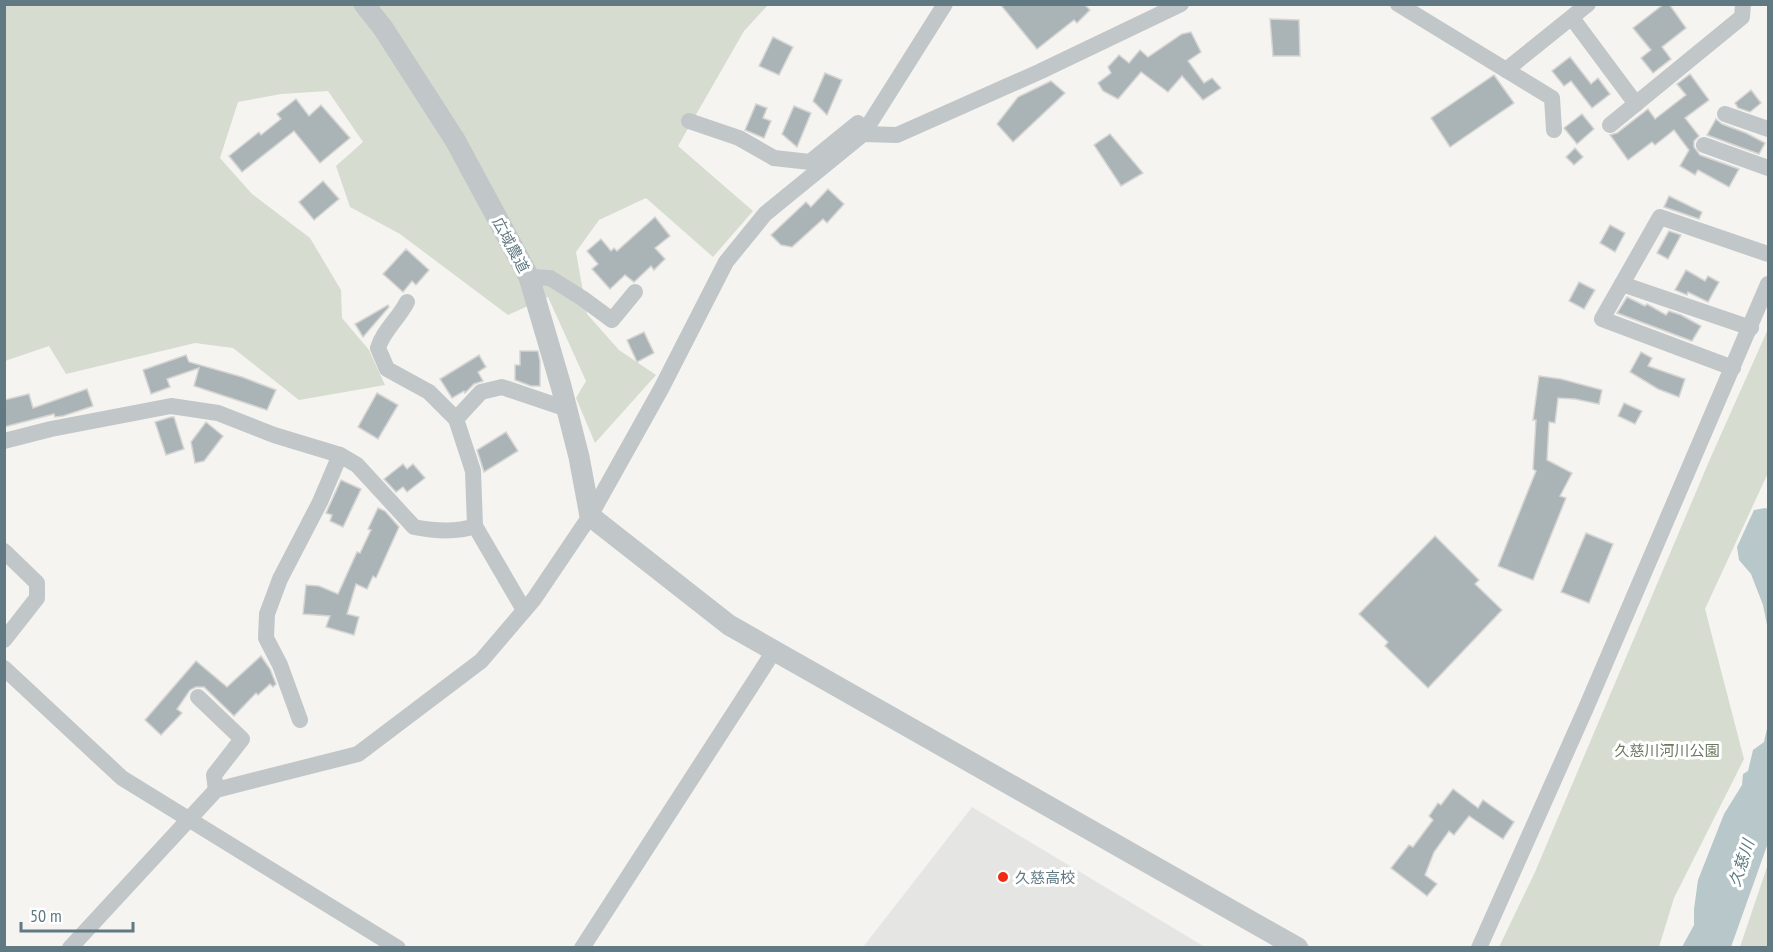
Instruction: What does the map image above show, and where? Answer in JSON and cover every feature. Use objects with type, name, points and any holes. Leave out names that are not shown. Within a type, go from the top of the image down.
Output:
[{"type":"street","name":"広域農道","points":[[364,4],[383,28],[455,140],[529,277],[567,409],[590,516]]},
{"type":"street","points":[[70,948],[216,790],[358,754],[481,661],[534,599],[590,516],[661,389],[726,262],[765,214],[863,134],[945,4]]},
{"type":"street","points":[[863,134],[897,135],[1050,68],[1181,4]]},
{"type":"street","points":[[1398,4],[1552,98],[1554,130]]},
{"type":"street","points":[[1506,70],[1588,4]]},
{"type":"street","points":[[1610,125],[1742,17],[1743,4]]},
{"type":"street","points":[[1572,18],[1636,104]]},
{"type":"street","points":[[689,121],[739,138],[774,158],[810,162],[857,125],[884,85],[900,76]]},
{"type":"street","points":[[1725,114],[1768,129]]},
{"type":"street","points":[[1704,145],[1768,168]]},
{"type":"street","points":[[1733,368],[1602,319],[1660,217],[1768,254]]},
{"type":"street","points":[[529,277],[550,278],[612,320],[635,292]]},
{"type":"street","points":[[1622,284],[1751,328]]},
{"type":"street","points":[[1479,948],[1751,328],[1768,284]]},
{"type":"street","points":[[407,302],[381,339],[378,348],[387,369],[429,392],[456,419],[473,471],[475,526],[489,554],[524,610]]},
{"type":"street","points":[[456,419],[481,392],[502,387],[567,409]]},
{"type":"street","points":[[4,441],[51,429],[171,406],[218,413],[274,435],[340,455],[357,465],[414,527],[427,530],[462,531],[475,526]]},
{"type":"street","points":[[300,720],[280,665],[266,638],[267,614],[280,579],[320,502],[340,455]]},
{"type":"street","points":[[590,516],[729,625],[1298,948]]},
{"type":"street","points":[[4,551],[37,583],[38,598],[4,640]]},
{"type":"street","points":[[582,948],[774,651]]},
{"type":"street","points":[[4,668],[122,778],[398,948]]},
{"type":"street","points":[[198,697],[242,739],[214,774],[216,790]]},
{"type":"shaded area","name":"久慈高校","points":[[972,807],[1205,947],[863,947]]},
{"type":"green space","points":[[4,5],[768,5],[744,31],[678,146],[753,211],[713,257],[646,198],[599,220],[576,252],[587,314],[619,350],[656,375],[595,443],[576,398],[586,381],[548,297],[508,315],[400,234],[350,207],[336,166],[363,142],[328,91],[281,94],[238,102],[220,158],[252,194],[310,238],[341,290],[342,318],[369,350],[385,385],[299,400],[233,348],[195,343],[66,374],[49,346],[5,361]]},
{"type":"green space","name":"久慈川河川公園","points":[[1768,329],[1768,473],[1705,609],[1744,759],[1674,898],[1659,947],[1499,947],[1535,872],[1710,459]]},
{"type":"green space","points":[[1768,864],[1768,947],[1740,947]]},
{"type":"water","points":[[1768,509],[1768,630],[1763,605],[1751,574],[1739,560],[1737,547],[1754,510]]},
{"type":"water","name":"久慈川","points":[[1768,724],[1768,843],[1731,947],[1682,947],[1694,925],[1698,880],[1724,814],[1742,785],[1743,774],[1748,771],[1753,750],[1764,742]]},
{"type":"building","points":[[1000,4],[1084,4],[1090,10],[1077,23],[1074,20],[1037,49]]},
{"type":"building","points":[[1664,4],[1669,4],[1686,28],[1662,47],[1671,59],[1653,73],[1641,58],[1651,50],[1633,28]]},
{"type":"building","points":[[1270,19],[1299,20],[1300,56],[1273,56]]},
{"type":"building","points":[[1191,32],[1201,52],[1188,61],[1204,83],[1212,78],[1221,88],[1203,100],[1182,76],[1168,92],[1141,72],[1118,99],[1103,91],[1098,83],[1111,73],[1108,67],[1119,55],[1129,63],[1140,50],[1148,57],[1182,34]]},
{"type":"building","points":[[773,37],[793,47],[779,75],[759,66]]},
{"type":"building","points":[[1570,57],[1591,84],[1598,78],[1610,94],[1592,108],[1571,81],[1564,86],[1552,71]]},
{"type":"building","points":[[825,73],[842,80],[827,115],[813,101]]},
{"type":"building","points":[[1690,74],[1709,100],[1685,118],[1699,136],[1694,141],[1694,147],[1700,155],[1739,169],[1729,187],[1698,170],[1695,175],[1680,166],[1689,150],[1674,130],[1655,145],[1652,142],[1628,160],[1610,135],[1617,133],[1648,109],[1655,119],[1686,95],[1677,84]]},
{"type":"building","points":[[1494,75],[1514,103],[1450,147],[1431,118]]},
{"type":"building","points":[[1051,81],[1065,93],[1013,142],[997,124],[1018,97]]},
{"type":"building","points":[[1751,90],[1761,103],[1750,112],[1738,108],[1735,103]]},
{"type":"building","points":[[296,99],[309,116],[321,105],[350,138],[320,163],[294,131],[242,172],[229,156],[259,132],[261,135],[281,119],[277,114]]},
{"type":"building","points":[[756,104],[767,108],[763,118],[771,121],[764,138],[745,130]]},
{"type":"building","points":[[794,106],[811,113],[797,147],[782,134]]},
{"type":"building","points":[[1582,114],[1594,129],[1577,144],[1564,128]]},
{"type":"building","points":[[1716,119],[1722,124],[1765,143],[1759,154],[1707,135]]},
{"type":"building","points":[[1110,134],[1143,173],[1121,186],[1094,145]]},
{"type":"building","points":[[1575,148],[1583,157],[1574,165],[1566,157]]},
{"type":"building","points":[[323,181],[339,199],[314,220],[299,202]]},
{"type":"building","points":[[828,189],[844,204],[827,223],[823,219],[792,247],[781,245],[771,235],[806,202],[811,207]]},
{"type":"building","points":[[1669,196],[1702,212],[1699,219],[1664,207]]},
{"type":"building","points":[[655,217],[670,236],[655,248],[665,259],[654,270],[651,266],[634,282],[625,275],[610,289],[592,269],[598,264],[587,251],[601,239],[611,251],[614,248],[617,251]]},
{"type":"building","points":[[1610,225],[1625,233],[1615,252],[1600,243]]},
{"type":"building","points":[[1669,231],[1681,235],[1668,259],[1657,253]]},
{"type":"building","points":[[406,249],[429,270],[416,285],[412,281],[403,292],[383,274]]},
{"type":"building","points":[[1686,270],[1705,281],[1708,276],[1719,282],[1708,302],[1688,292],[1687,295],[1675,290]]},
{"type":"building","points":[[1579,282],[1595,290],[1584,309],[1569,301]]},
{"type":"building","points":[[1627,297],[1645,306],[1647,304],[1666,315],[1669,311],[1681,315],[1701,326],[1692,341],[1617,313]]},
{"type":"building","points":[[388,305],[389,307],[363,337],[355,324]]},
{"type":"building","points":[[644,332],[654,353],[637,362],[627,340]]},
{"type":"building","points":[[520,351],[538,351],[540,386],[531,386],[515,380],[515,365],[520,365]]},
{"type":"building","points":[[1641,352],[1652,358],[1648,366],[1685,379],[1679,397],[1658,389],[1630,372]]},
{"type":"building","points":[[186,355],[189,362],[242,377],[276,390],[267,410],[194,386],[199,368],[167,379],[170,387],[151,394],[143,370]]},
{"type":"building","points":[[479,355],[486,367],[478,372],[483,381],[474,384],[465,393],[464,391],[452,398],[440,379]]},
{"type":"building","points":[[1539,376],[1561,379],[1602,390],[1599,404],[1558,398],[1555,423],[1549,422],[1547,460],[1572,473],[1560,496],[1566,498],[1533,580],[1498,566],[1536,471],[1533,469],[1536,420],[1533,420]]},
{"type":"building","points":[[87,389],[93,406],[63,416],[55,417],[54,414],[4,427],[4,400],[29,394],[33,408]]},
{"type":"building","points":[[377,393],[398,405],[378,439],[358,427]]},
{"type":"building","points":[[1624,403],[1642,411],[1635,424],[1618,416]]},
{"type":"building","points":[[174,417],[184,449],[166,455],[155,422]]},
{"type":"building","points":[[206,422],[223,436],[204,461],[195,463],[191,442]]},
{"type":"building","points":[[506,432],[518,451],[484,472],[477,450]]},
{"type":"building","points":[[403,464],[407,469],[413,464],[425,478],[407,492],[403,487],[396,492],[384,479]]},
{"type":"building","points":[[341,480],[361,489],[343,527],[330,521],[332,515],[326,513]]},
{"type":"building","points":[[378,508],[385,511],[399,527],[376,578],[373,576],[367,589],[356,584],[347,614],[359,617],[354,635],[326,627],[330,616],[303,614],[306,585],[319,586],[338,594],[357,552],[360,553],[371,530],[368,529]]},
{"type":"building","points":[[1586,533],[1613,544],[1589,603],[1561,592]]},
{"type":"building","points":[[1435,536],[1479,580],[1475,584],[1502,610],[1428,688],[1385,646],[1388,642],[1359,614]]},
{"type":"building","points":[[261,656],[276,684],[273,687],[270,684],[258,695],[256,693],[234,716],[204,687],[196,687],[190,690],[177,709],[182,713],[161,735],[145,720],[196,661],[227,687]]},
{"type":"building","points":[[1453,789],[1478,808],[1483,800],[1514,822],[1503,839],[1469,816],[1454,835],[1449,831],[1434,852],[1425,875],[1437,884],[1427,896],[1391,868],[1409,845],[1413,847],[1433,820],[1429,816],[1438,803],[1441,805]]},
{"type":"place","name":"久慈高校","points":[[1003,877]]}]
